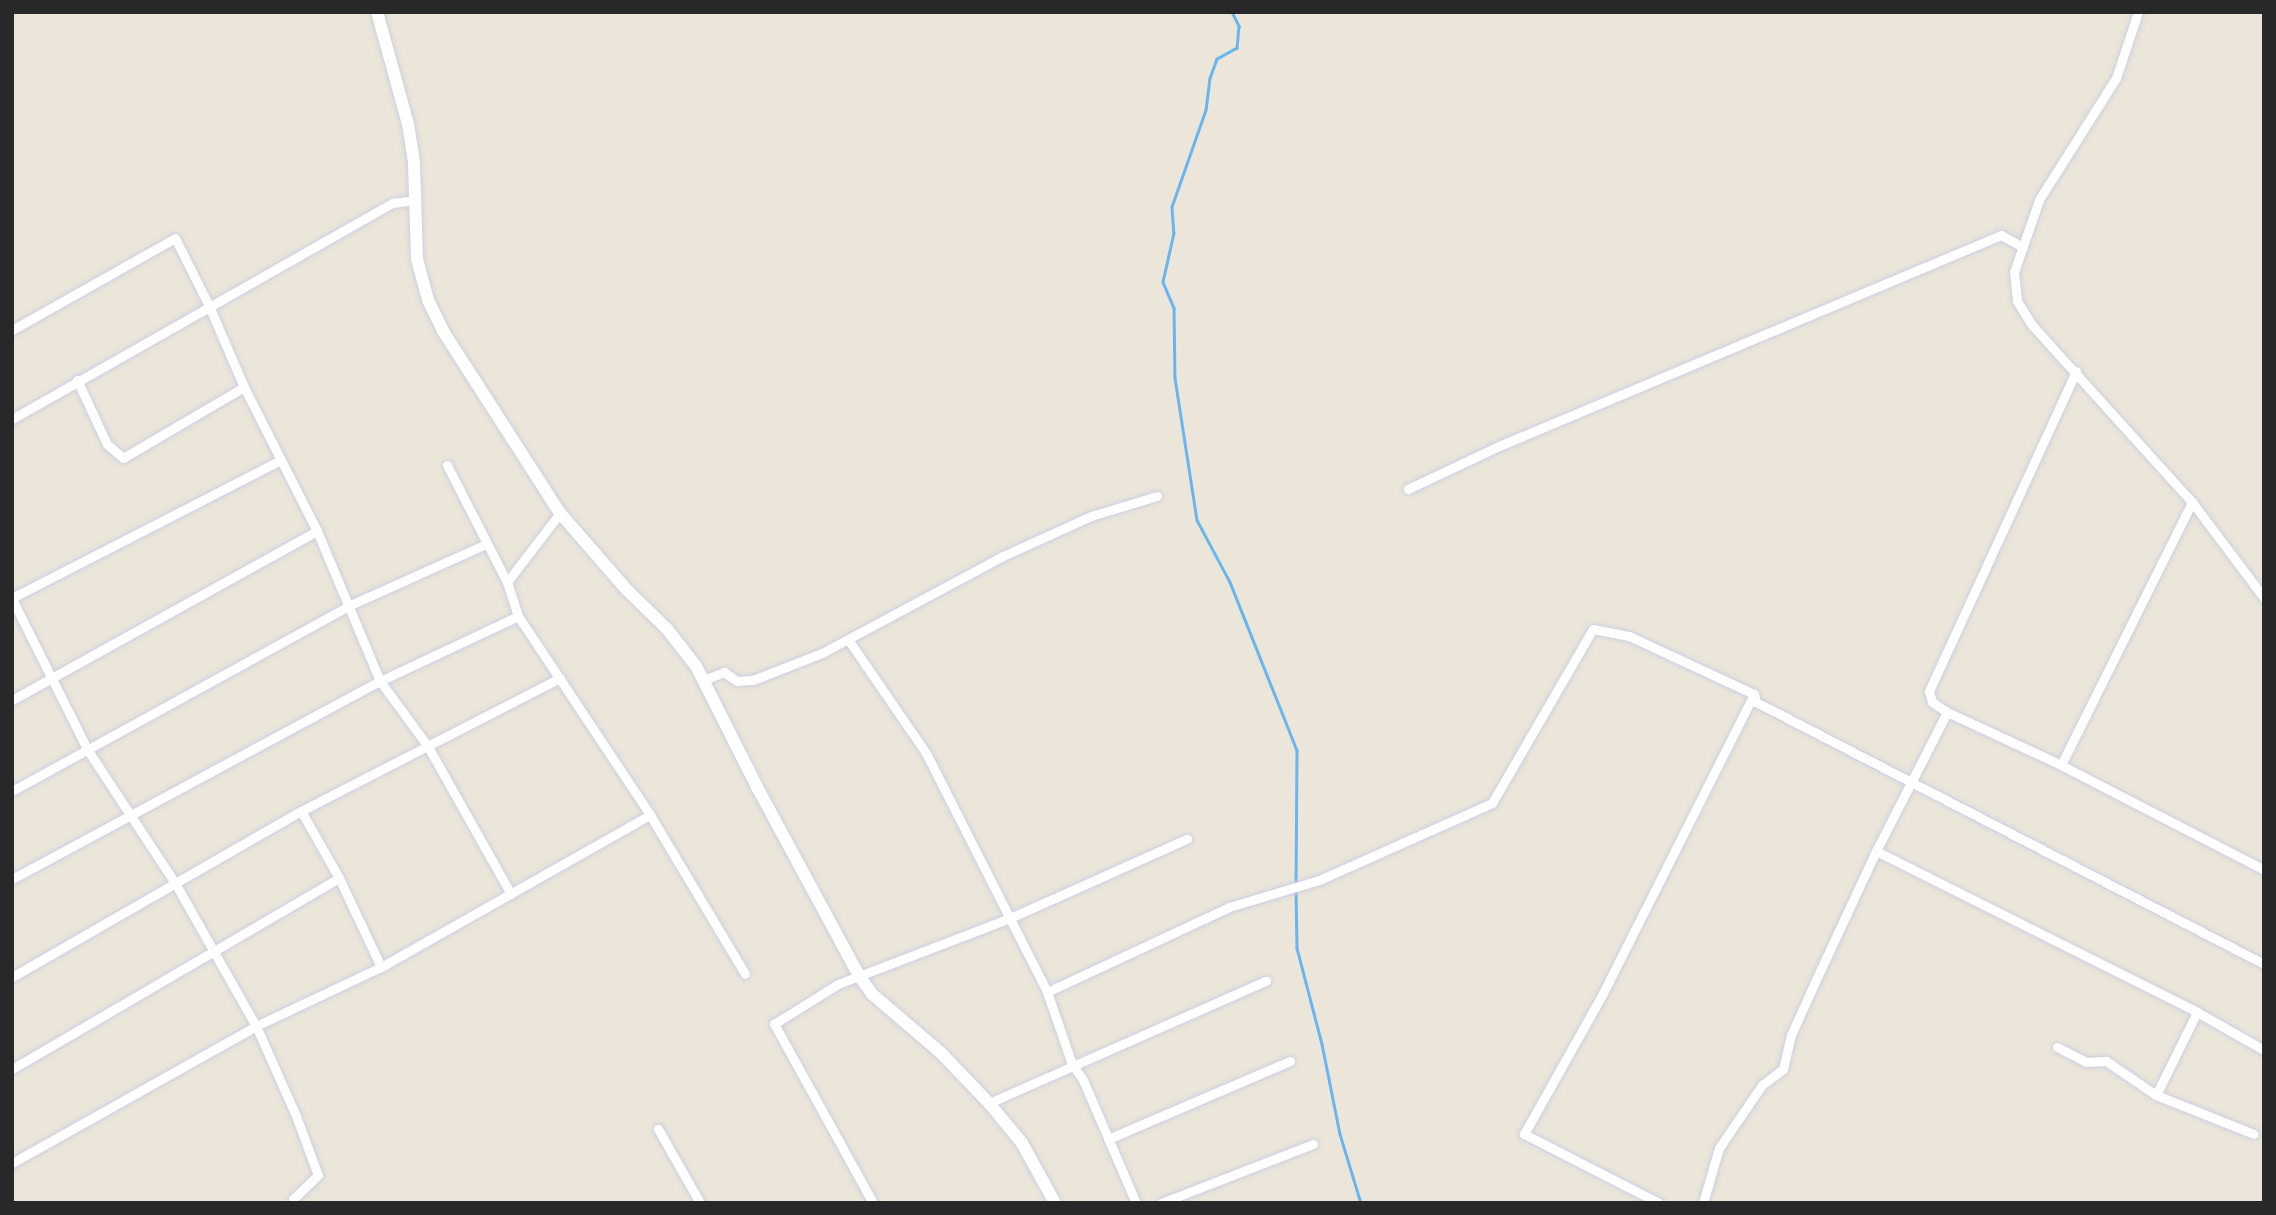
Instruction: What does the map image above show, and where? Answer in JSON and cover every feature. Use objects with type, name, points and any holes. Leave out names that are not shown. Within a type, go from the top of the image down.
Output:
[{"type":"street","points":[[377,12],[408,124],[418,259],[428,300],[443,331],[560,513],[626,589],[667,629],[704,680],[757,787],[859,976],[872,994],[941,1053],[989,1102],[1023,1143],[1055,1203]]},
{"type":"street","points":[[2138,12],[2116,78],[2039,200],[2014,272],[2017,301],[2032,325],[2192,502],[2264,598]]},
{"type":"street","points":[[12,419],[209,306],[301,258],[393,203],[415,200]]},
{"type":"street","points":[[1408,488],[1499,446],[2001,235],[2022,247]]},
{"type":"street","points":[[12,330],[175,238],[209,306],[244,387],[317,531],[380,681],[427,745],[512,894]]},
{"type":"street","points":[[2076,371],[1929,691],[1931,702],[2061,765],[2264,870]]},
{"type":"street","points":[[77,380],[107,444],[123,458],[244,387]]},
{"type":"street","points":[[281,460],[12,599],[87,749],[175,883],[256,1026],[296,1116],[318,1175],[293,1199],[293,1203]]},
{"type":"street","points":[[447,465],[507,582],[518,617],[650,815],[745,974]]},
{"type":"street","points":[[704,680],[724,672],[737,681],[753,680],[849,641],[1003,556],[1091,516],[1157,496]]},
{"type":"street","points":[[2061,765],[2192,502]]},
{"type":"street","points":[[507,582],[560,513]]},
{"type":"street","points":[[12,700],[317,531]]},
{"type":"street","points":[[12,791],[348,607],[486,544]]},
{"type":"street","points":[[12,879],[380,681],[518,617]]},
{"type":"street","points":[[1047,992],[1229,907],[1319,880],[1492,803],[1592,629],[1629,636],[1754,694]]},
{"type":"street","points":[[849,641],[926,753],[1047,992],[1072,1064],[1083,1080],[1136,1203]]},
{"type":"street","points":[[12,977],[301,811],[561,678]]},
{"type":"street","points":[[1754,694],[1756,702],[2264,964]]},
{"type":"street","points":[[1659,1203],[1524,1134],[1603,993],[1754,694]]},
{"type":"street","points":[[1703,1203],[1719,1148],[1762,1085],[1783,1069],[1791,1035],[1876,851],[1947,712]]},
{"type":"street","points":[[301,811],[339,878],[381,967]]},
{"type":"street","points":[[12,1163],[256,1026],[381,967],[650,815]]},
{"type":"street","points":[[873,1203],[774,1024],[838,984],[1010,918],[1187,839]]},
{"type":"street","points":[[1876,851],[2197,1012],[2264,1050]]},
{"type":"street","points":[[12,1069],[339,878]]},
{"type":"street","points":[[989,1102],[1266,981]]},
{"type":"street","points":[[2156,1095],[2197,1012]]},
{"type":"street","points":[[2057,1047],[2086,1062],[2106,1061],[2156,1095],[2254,1134]]},
{"type":"street","points":[[1108,1139],[1290,1061]]},
{"type":"street","points":[[658,1129],[700,1203]]},
{"type":"street","points":[[1161,1203],[1313,1144]]},
{"type":"waterway","points":[[1232,12],[1239,26],[1237,48],[1217,59],[1210,78],[1206,110],[1172,207],[1174,233],[1163,282],[1174,308],[1175,378],[1197,520],[1230,582],[1297,750],[1296,883]]},
{"type":"waterway","points":[[1296,890],[1297,948],[1322,1044],[1340,1134],[1361,1203]]}]
